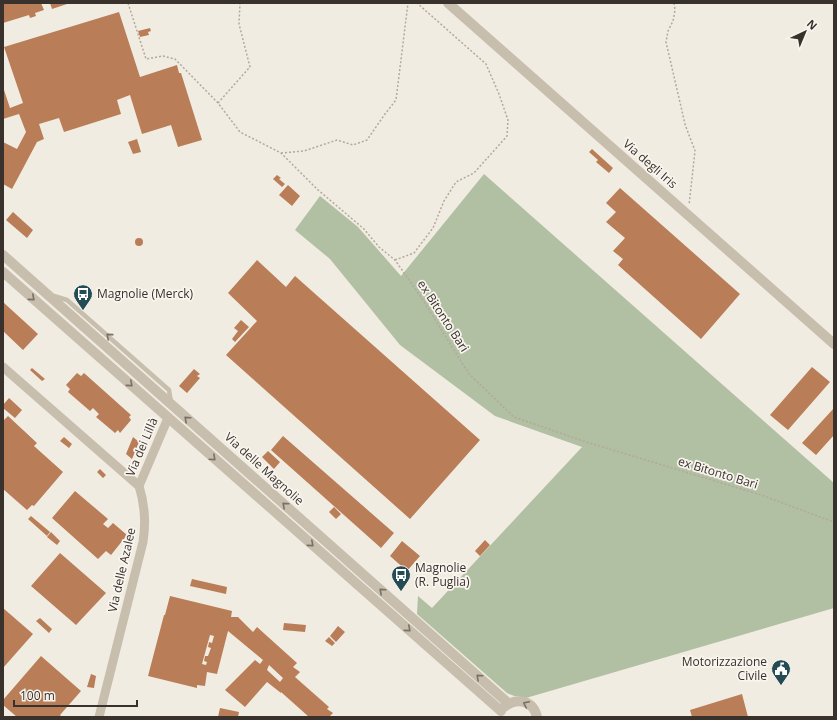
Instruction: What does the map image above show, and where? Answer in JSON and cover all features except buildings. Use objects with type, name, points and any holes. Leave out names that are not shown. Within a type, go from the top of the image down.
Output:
[{"type":"street","name":"Via degli Iris","points":[[448,3],[834,344]]},
{"type":"street","name":"Via delle Magnolie","points":[[3,255],[508,703]]},
{"type":"street","name":"Via delle Magnolie","points":[[3,272],[166,415],[499,714]]},
{"type":"street","points":[[3,367],[139,486]]},
{"type":"street","points":[[166,415],[171,404]]},
{"type":"street","name":"Via dei Lillà","points":[[139,486],[166,415]]},
{"type":"street","name":"Via delle Azalee","points":[[99,717],[143,542],[145,517],[139,486]]},
{"type":"street","points":[[499,714],[503,707],[508,703],[520,701],[530,705],[534,709],[537,717]]},
{"type":"path","name":"ex Bitonto Bari","points":[[128,3],[146,59],[163,56],[175,59],[218,103],[240,132],[280,153],[316,189],[364,229],[380,247],[395,260],[421,297],[469,374],[514,417],[583,441],[761,495],[834,522]]},
{"type":"path","points":[[218,103],[250,67],[239,24],[240,3]]},
{"type":"path","points":[[280,153],[304,151],[337,140],[353,145],[367,140],[396,100],[408,3]]},
{"type":"path","points":[[395,260],[414,253],[433,228],[444,201],[456,182],[474,173],[507,136],[508,120],[486,64],[417,3]]},
{"type":"path","points":[[674,3],[675,10],[673,21],[668,30],[666,42],[685,124],[695,151],[688,215]]},
{"type":"green space","points":[[484,174],[834,483],[834,608],[526,698],[507,693],[417,614],[418,596],[432,608],[582,447],[495,416],[400,345],[330,259],[295,230],[320,196],[358,227],[401,276]]},
{"type":"place","name":"Magnolie (Merck)","points":[[83,311]]},
{"type":"place","name":"Magnolie (R. Puglia)","points":[[401,592]]},
{"type":"place","name":"Motorizzazione Civile","points":[[781,686]]}]
